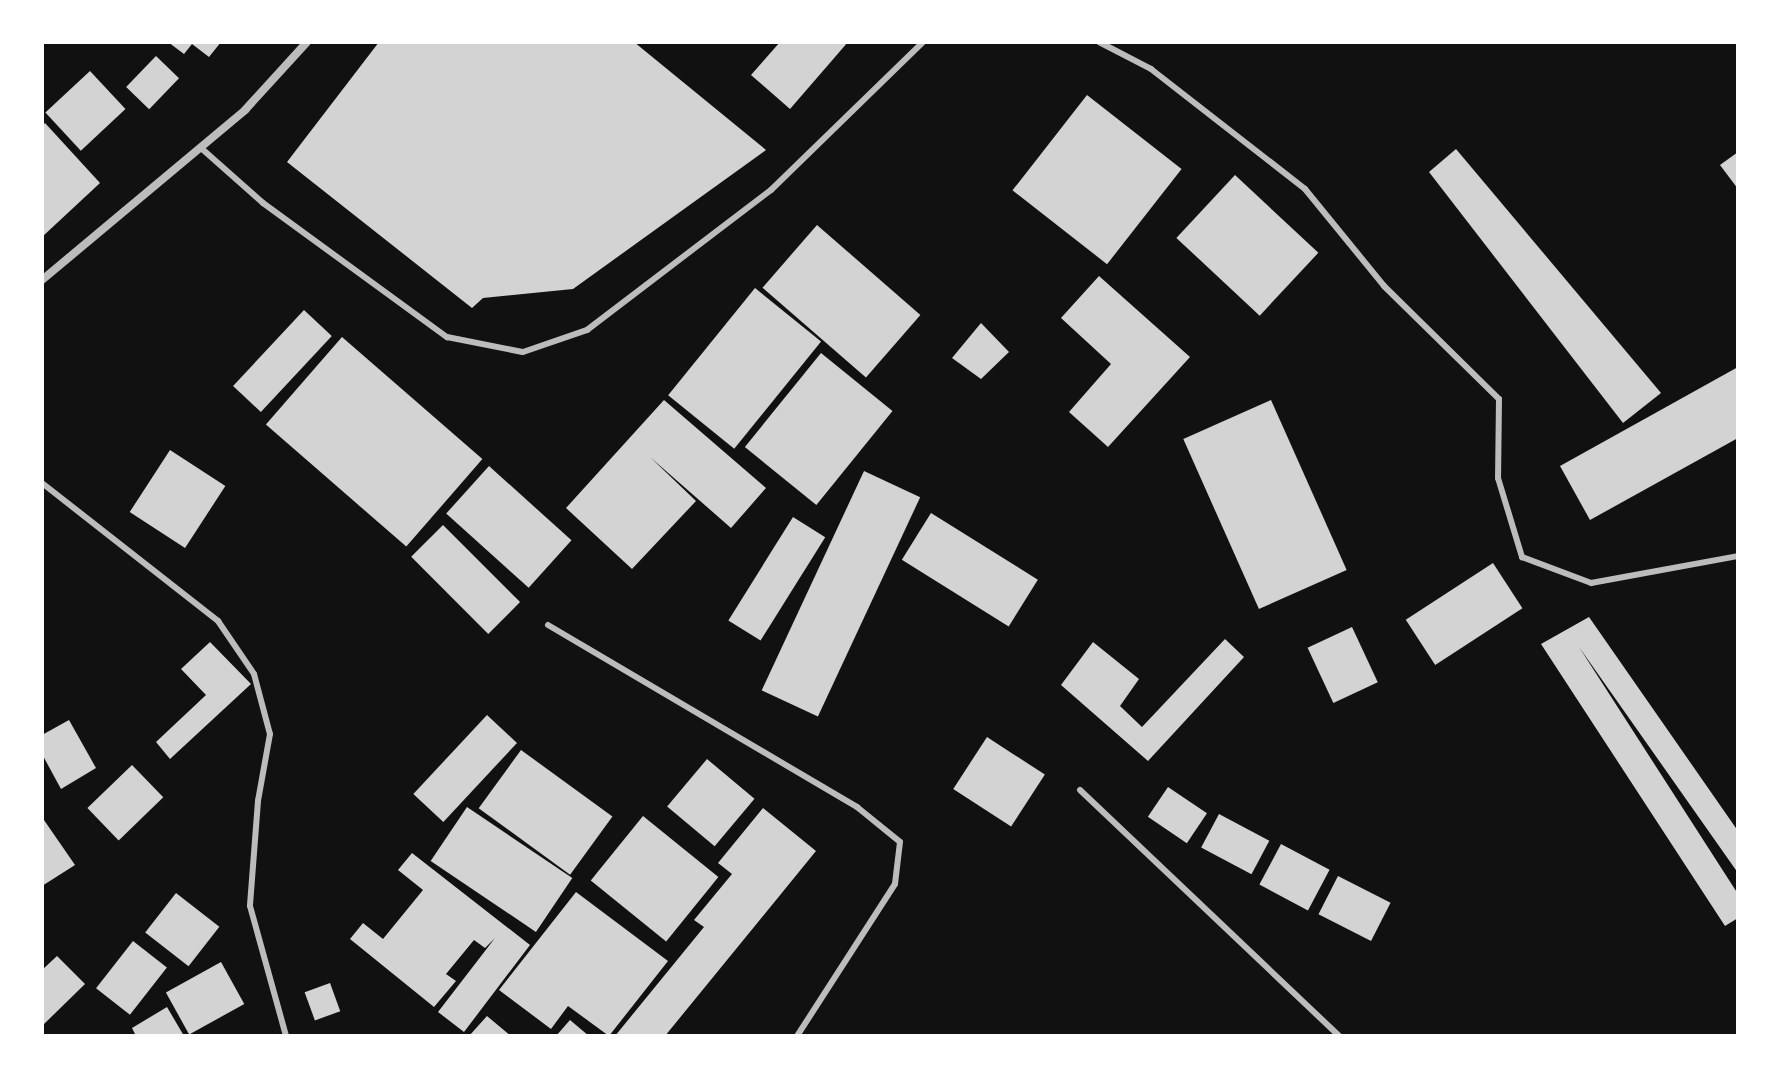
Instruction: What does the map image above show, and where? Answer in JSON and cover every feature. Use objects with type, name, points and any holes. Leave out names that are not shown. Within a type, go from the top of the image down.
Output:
[{"type":"street","points":[[42,280],[245,110],[307,42]]},
{"type":"lane","points":[[201,148],[263,203],[447,337],[523,352],[587,330],[771,190],[923,42]]},
{"type":"lane","points":[[1099,42],[1151,69],[1305,189],[1384,286],[1499,399],[1498,478],[1522,557],[1591,583],[1738,556]]},
{"type":"lane","points":[[42,483],[218,621],[254,674],[270,734],[258,801],[250,906],[286,1036]]},
{"type":"lane","points":[[548,625],[857,807],[900,842],[895,884],[797,1036]]},
{"type":"lane","points":[[1080,790],[1339,1036]]},
{"type":"building","points":[[168,42],[221,42],[209,57],[192,44],[184,54]]},
{"type":"building","points":[[379,42],[634,42],[766,150],[573,289],[483,298],[472,308],[287,162]]},
{"type":"building","points":[[780,42],[848,42],[790,109],[751,75]]},
{"type":"building","points":[[156,56],[179,78],[149,109],[126,87]]},
{"type":"building","points":[[90,71],[125,109],[81,151],[45,113]]},
{"type":"building","points":[[1087,95],[1182,169],[1107,264],[1013,190]]},
{"type":"building","points":[[45,123],[100,183],[42,237],[42,126]]},
{"type":"building","points":[[1456,149],[1661,393],[1623,423],[1429,172]]},
{"type":"building","points":[[1738,152],[1738,189],[1720,165]]},
{"type":"building","points":[[1235,175],[1318,253],[1260,316],[1176,238]]},
{"type":"building","points":[[817,225],[920,315],[866,378],[763,288]]},
{"type":"building","points":[[1099,276],[1190,357],[1108,447],[1069,412],[1111,364],[1061,318]]},
{"type":"building","points":[[755,288],[821,341],[734,449],[668,395]]},
{"type":"building","points":[[304,310],[332,336],[261,412],[233,386]]},
{"type":"building","points":[[981,323],[1009,352],[981,379],[952,358]]},
{"type":"building","points":[[342,337],[482,459],[406,547],[266,425]]},
{"type":"building","points":[[821,353],[892,411],[816,505],[745,447]]},
{"type":"building","points":[[1738,367],[1738,438],[1590,520],[1560,466]]},
{"type":"building","points":[[664,400],[766,488],[731,528],[650,457],[696,501],[632,569],[566,508]]},
{"type":"building","points":[[1271,400],[1347,570],[1259,609],[1183,439]]},
{"type":"building","points":[[170,450],[225,486],[185,548],[130,512]]},
{"type":"building","points":[[489,466],[571,540],[529,588],[446,514]]},
{"type":"building","points":[[864,471],[920,497],[818,717],[762,690]]},
{"type":"building","points":[[931,513],[1038,580],[1009,626],[902,560]]},
{"type":"building","points":[[793,517],[825,537],[761,641],[728,620]]},
{"type":"building","points":[[443,525],[520,602],[488,634],[411,557]]},
{"type":"building","points":[[1493,563],[1522,608],[1435,665],[1406,620]]},
{"type":"building","points":[[1589,617],[1738,831],[1738,873],[1579,647],[1738,894],[1738,918],[1725,926],[1541,644]]},
{"type":"building","points":[[1352,627],[1378,682],[1333,703],[1308,648]]},
{"type":"building","points":[[1225,639],[1244,657],[1148,761],[1061,685],[1093,642],[1139,679],[1120,706],[1142,727]]},
{"type":"building","points":[[210,642],[251,684],[170,759],[156,742],[206,695],[181,669]]},
{"type":"building","points":[[487,715],[517,743],[443,822],[413,794]]},
{"type":"building","points":[[69,720],[96,768],[61,789],[42,754],[42,735]]},
{"type":"building","points":[[987,737],[1045,775],[1011,827],[953,789]]},
{"type":"building","points":[[521,750],[612,816],[570,875],[479,808]]},
{"type":"building","points":[[707,759],[754,799],[715,846],[667,806]]},
{"type":"building","points":[[132,765],[163,797],[119,840],[87,808]]},
{"type":"building","points":[[1168,787],[1207,813],[1187,843],[1148,817]]},
{"type":"building","points":[[467,807],[572,878],[536,932],[431,861]]},
{"type":"building","points":[[763,808],[816,851],[665,1036],[615,1036],[704,927],[694,920],[732,874],[718,863]]},
{"type":"building","points":[[1219,814],[1269,841],[1251,874],[1201,848]]},
{"type":"building","points":[[643,816],[718,877],[666,942],[591,881]]},
{"type":"building","points":[[42,821],[75,865],[42,886]]},
{"type":"building","points":[[1281,844],[1330,870],[1308,910],[1259,885]]},
{"type":"building","points":[[412,853],[530,945],[464,1032],[438,1012],[495,938],[485,948],[474,940],[446,974],[456,981],[434,1007],[350,939],[363,923],[383,939],[423,890],[398,870]]},
{"type":"building","points":[[1338,876],[1391,903],[1371,941],[1318,914]]},
{"type":"building","points":[[576,892],[668,961],[609,1036],[568,1006],[551,1029],[499,990]]},
{"type":"building","points":[[176,893],[219,927],[189,966],[145,932]]},
{"type":"building","points":[[133,941],[167,967],[130,1015],[96,988]]},
{"type":"building","points":[[57,956],[85,984],[42,1026],[42,970]]},
{"type":"building","points":[[221,962],[244,1004],[189,1035],[166,993]]},
{"type":"building","points":[[330,983],[340,1011],[315,1020],[305,992]]},
{"type":"building","points":[[167,1007],[184,1036],[136,1036],[132,1028]]},
{"type":"building","points":[[487,1016],[511,1036],[469,1036]]},
{"type":"building","points":[[570,1020],[589,1036],[556,1036]]}]
